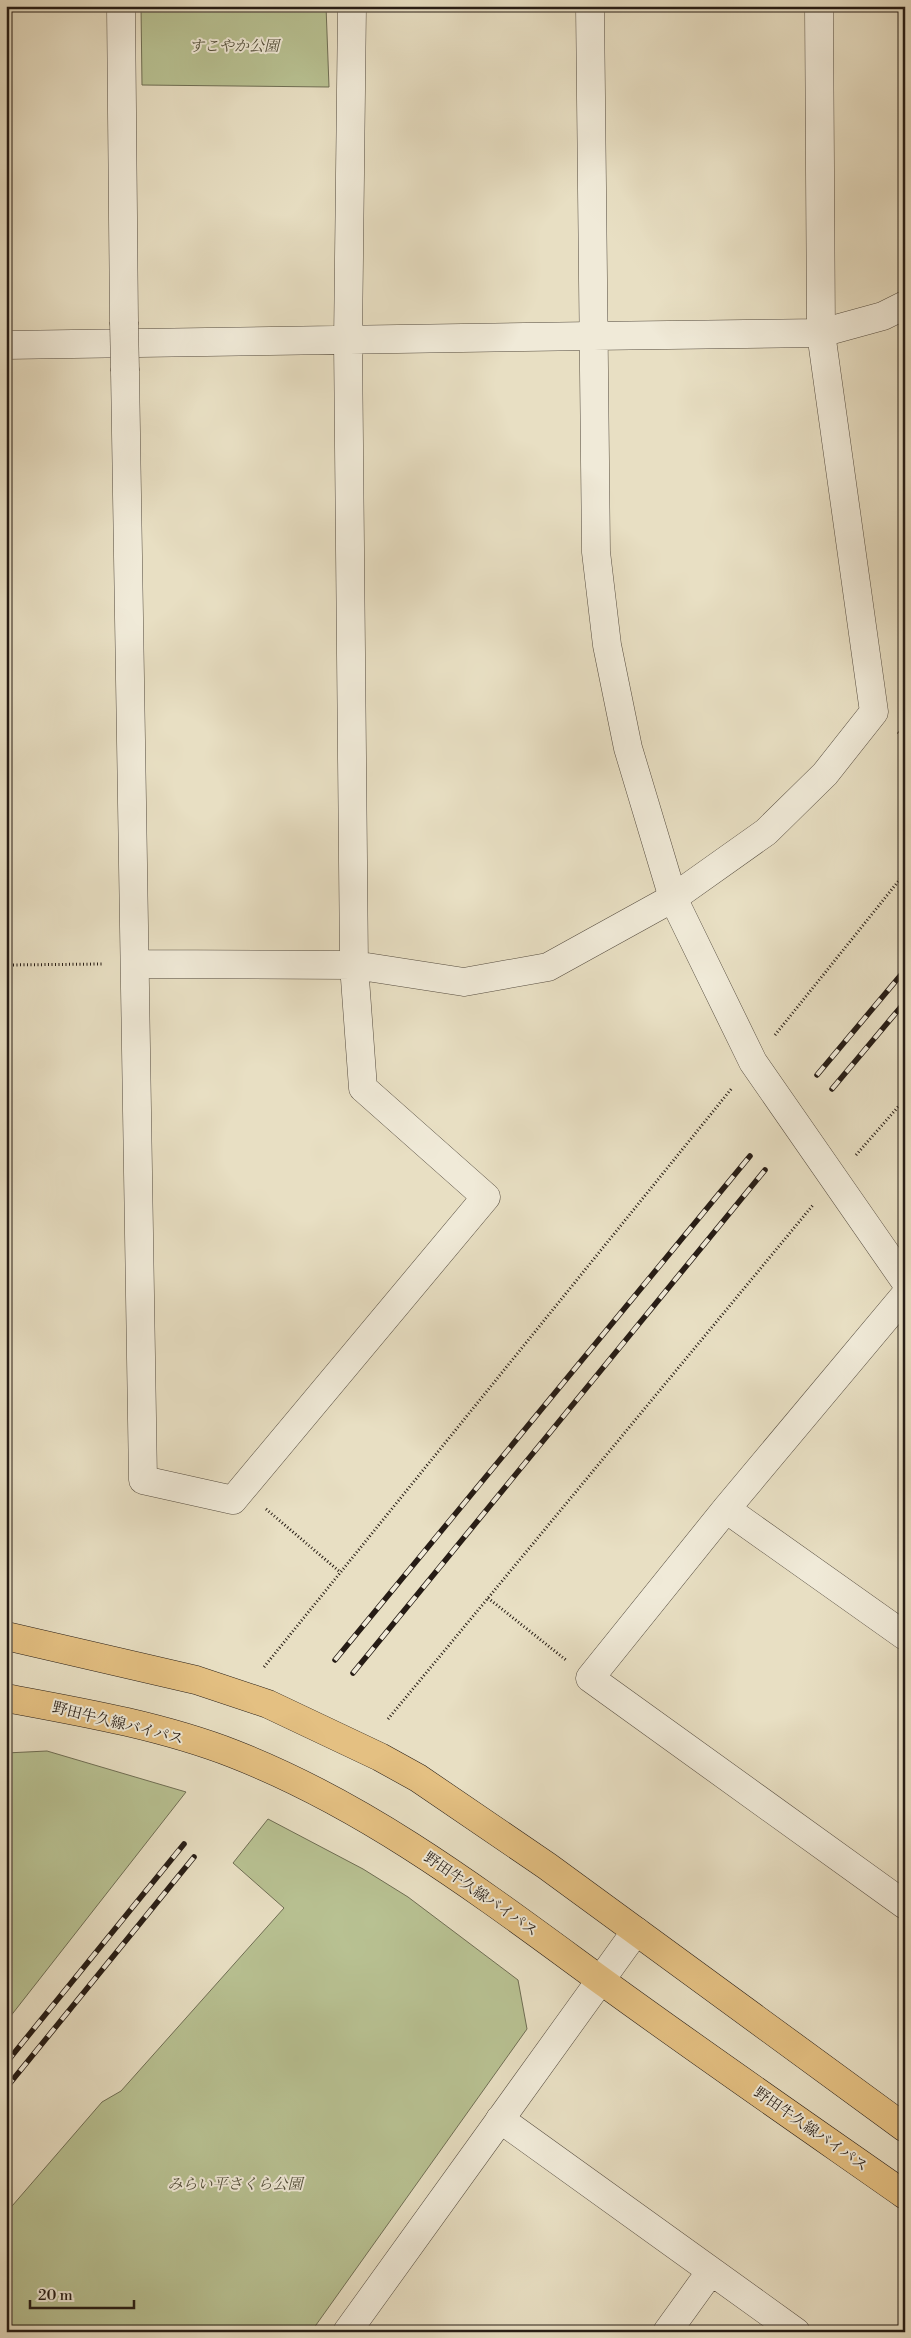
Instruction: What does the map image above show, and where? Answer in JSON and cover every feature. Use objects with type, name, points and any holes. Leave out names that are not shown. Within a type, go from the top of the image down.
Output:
[{"type":"main road","points":[[6,1636],[196,1680],[268,1704],[380,1757],[418,1778],[546,1866],[905,2128]]},
{"type":"main road","name":"野田牛久線バイパス","points":[[6,1698],[150,1728],[233,1754],[302,1784],[372,1821],[439,1864],[905,2195]]},
{"type":"street","points":[[121,6],[124,322],[143,1480],[233,1500],[486,1197],[363,1088],[354,965],[348,341],[352,6]]},
{"type":"street","points":[[590,6],[592,336],[596,552],[607,645],[628,748],[674,898],[753,1062],[905,1281]]},
{"type":"street","points":[[135,964],[354,965],[464,982],[548,967],[674,898],[766,832],[825,774],[874,712],[821,332],[819,6]]},
{"type":"street","points":[[6,345],[821,332],[883,316],[905,305]]},
{"type":"street","points":[[905,1295],[726,1509],[590,1678],[905,1905]]},
{"type":"street","points":[[726,1509],[905,1636]]},
{"type":"street","points":[[347,2332],[636,1931]]},
{"type":"street","points":[[500,2118],[796,2332]]},
{"type":"street","points":[[667,2332],[712,2271]]},
{"type":"path","points":[[264,1667],[905,873]]},
{"type":"path","points":[[6,965],[135,964]]},
{"type":"path","points":[[388,1719],[834,1180],[905,1098]]},
{"type":"path","points":[[243,1489],[340,1572]]},
{"type":"path","points":[[488,1598],[590,1678]]},
{"type":"green space","name":"すこやか公園","points":[[141,6],[326,6],[329,87],[142,85]]},
{"type":"green space","points":[[47,1751],[186,1792],[6,2022],[6,1753]]},
{"type":"green space","name":"みらい平さくら公園","points":[[268,1819],[363,1869],[408,1897],[518,1980],[527,2029],[311,2332],[6,2332],[6,2213],[102,2102],[121,2091],[284,1908],[233,1863]]},
{"type":"railway","points":[[817,1075],[905,970]]},
{"type":"railway","points":[[832,1089],[905,1002]]},
{"type":"railway","points":[[335,1660],[750,1156]]},
{"type":"railway","points":[[353,1673],[765,1170]]},
{"type":"railway","points":[[6,2063],[184,1844]]},
{"type":"railway","points":[[6,2088],[194,1857]]}]
